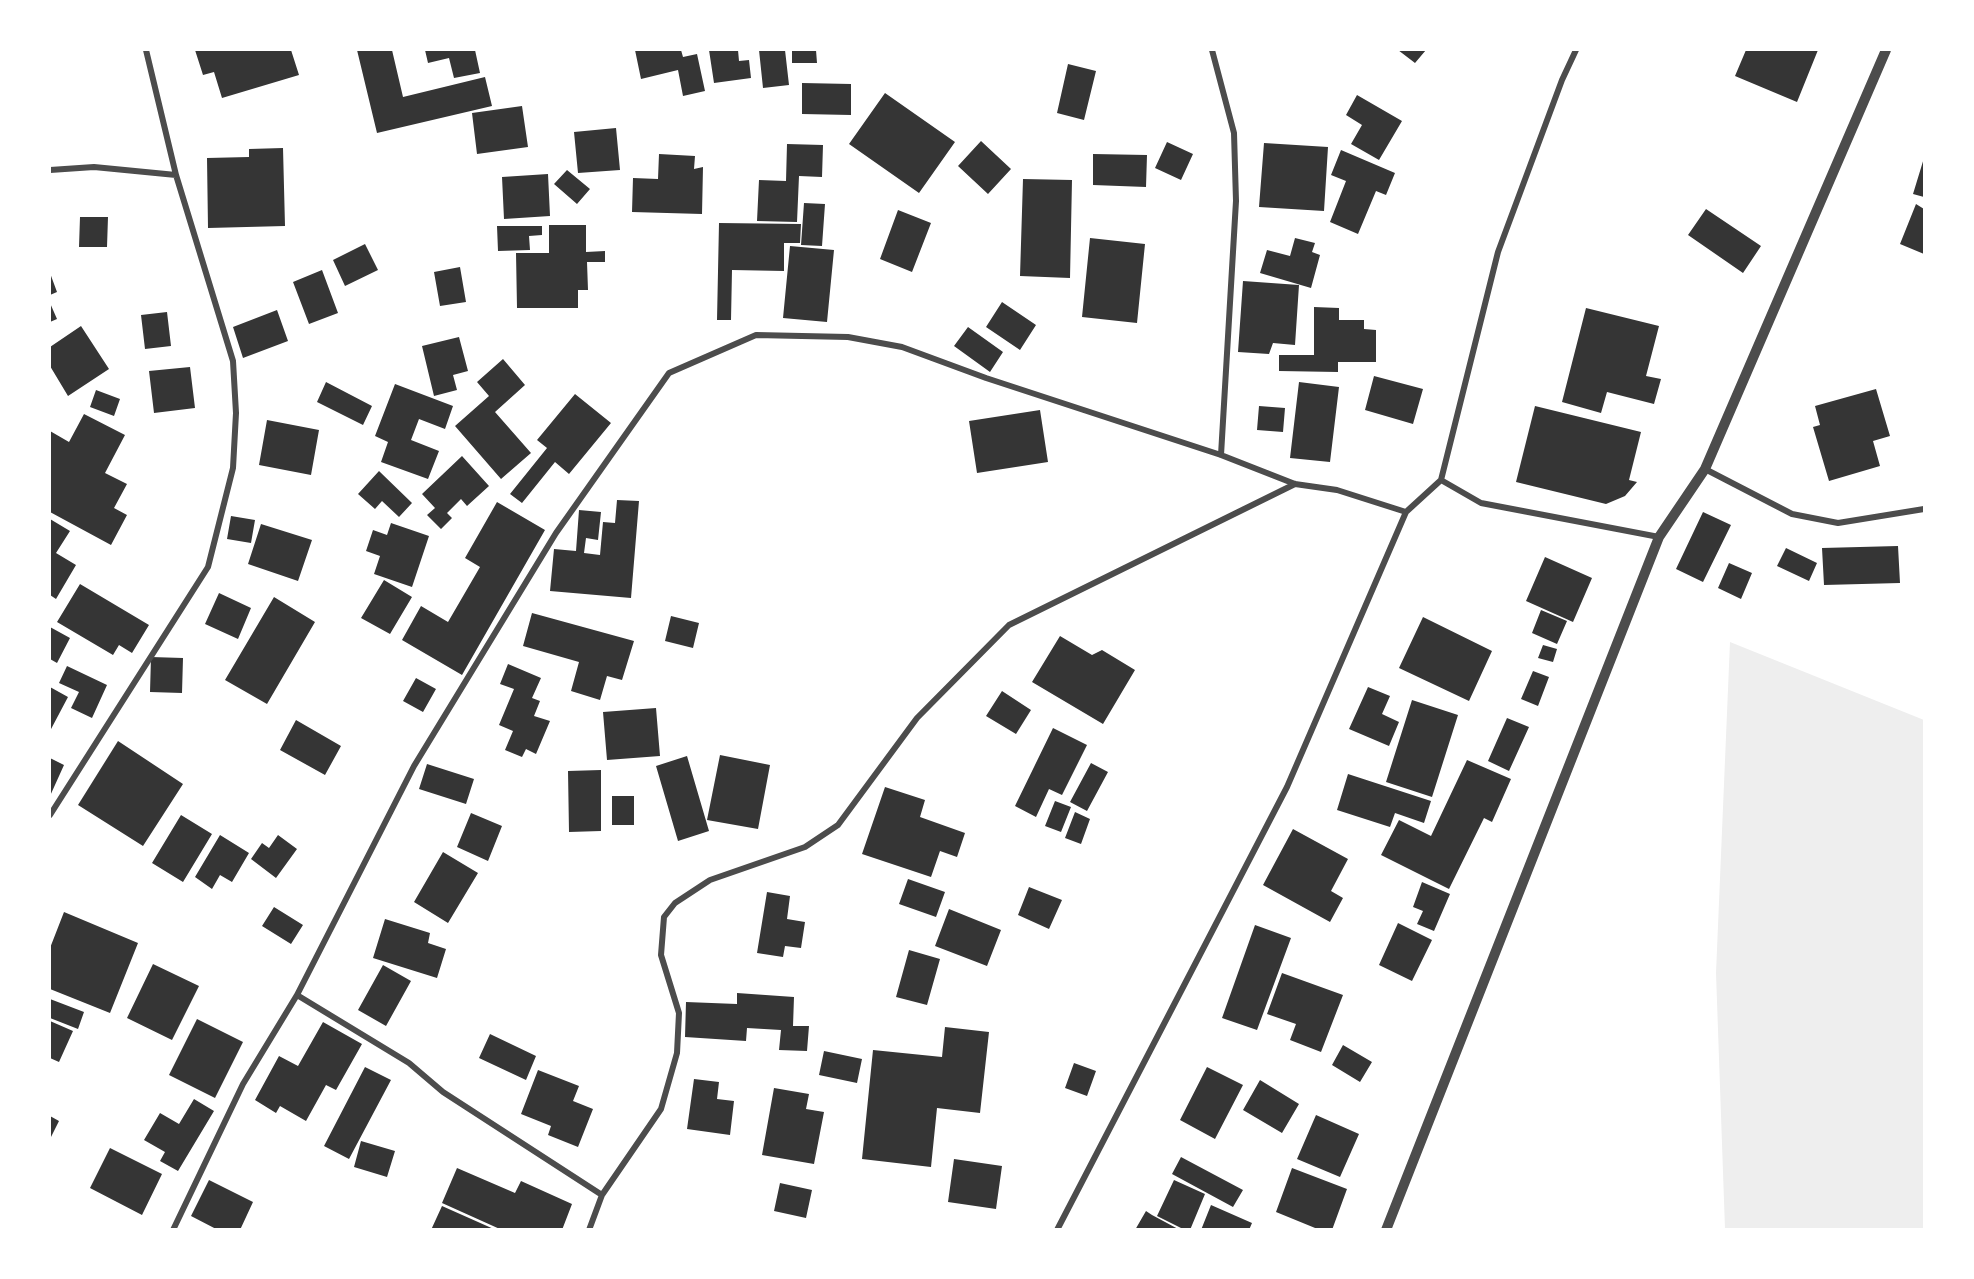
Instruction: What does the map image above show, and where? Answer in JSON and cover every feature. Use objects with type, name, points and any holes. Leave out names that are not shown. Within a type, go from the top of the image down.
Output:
[{"type":"street","points":[[50,815],[208,567],[232,468],[236,413],[233,361],[176,175],[146,50]]},
{"type":"street","points":[[1212,50],[1234,134],[1236,189],[1221,455]]},
{"type":"street","points":[[1057,1230],[1287,787],[1407,512],[1440,480],[1498,252],[1562,80],[1576,50]]},
{"type":"street","points":[[1386,1230],[1659,537],[1705,469],[1886,50]]},
{"type":"street","points":[[50,170],[94,167],[176,175]]},
{"type":"street","points":[[172,1230],[243,1084],[297,995],[414,766],[556,533],[669,373],[756,335],[848,337],[902,347],[986,378],[1221,455],[1295,484],[1337,490],[1407,512]]},
{"type":"street","points":[[1705,469],[1792,514],[1838,524],[1924,509]]},
{"type":"street","points":[[1440,480],[1481,503],[1659,537]]},
{"type":"street","points":[[590,1230],[602,1195],[661,1109],[677,1053],[679,1013],[662,955],[664,917],[675,903],[710,880],[805,847],[838,825],[917,718],[1009,626],[1295,484]]},
{"type":"street","points":[[297,995],[409,1063],[443,1092],[602,1195]]},
{"type":"shaded area","points":[[1730,642],[1924,720],[1924,1229],[1725,1229],[1716,973]]},
{"type":"building","points":[[195,50],[291,50],[299,75],[222,98],[214,72],[203,75]]},
{"type":"building","points":[[357,50],[392,50],[403,97],[485,77],[492,106],[377,133]]},
{"type":"building","points":[[425,50],[475,50],[480,73],[454,78],[449,58],[428,63]]},
{"type":"building","points":[[635,50],[681,50],[683,57],[697,54],[705,91],[683,96],[678,70],[641,79]]},
{"type":"building","points":[[709,50],[738,50],[739,61],[749,60],[751,78],[714,83]]},
{"type":"building","points":[[759,50],[785,50],[789,85],[763,88]]},
{"type":"building","points":[[792,50],[816,50],[817,63],[792,63]]},
{"type":"building","points":[[1398,50],[1426,50],[1415,63]]},
{"type":"building","points":[[1746,50],[1818,50],[1797,102],[1735,76]]},
{"type":"building","points":[[1068,64],[1096,71],[1084,120],[1057,113]]},
{"type":"building","points":[[802,83],[851,84],[851,115],[802,114]]},
{"type":"building","points":[[885,93],[955,142],[919,193],[849,144]]},
{"type":"building","points":[[1357,95],[1402,121],[1379,160],[1351,144],[1362,125],[1346,115]]},
{"type":"building","points":[[522,106],[528,147],[477,154],[472,113]]},
{"type":"building","points":[[616,128],[620,170],[578,173],[574,132]]},
{"type":"building","points":[[981,141],[1011,169],[988,194],[958,166]]},
{"type":"building","points":[[1167,142],[1193,154],[1181,180],[1155,168]]},
{"type":"building","points":[[1264,143],[1328,147],[1324,211],[1259,207]]},
{"type":"building","points":[[787,144],[823,145],[822,177],[799,176],[797,222],[757,221],[759,180],[786,181]]},
{"type":"building","points":[[283,148],[285,226],[208,228],[207,158],[249,157],[249,149]]},
{"type":"building","points":[[1341,150],[1395,173],[1386,195],[1376,191],[1358,234],[1330,222],[1346,181],[1331,175]]},
{"type":"building","points":[[659,154],[695,156],[694,169],[703,167],[702,214],[632,212],[633,178],[658,179]]},
{"type":"building","points":[[1093,154],[1147,155],[1146,187],[1093,185]]},
{"type":"building","points":[[1924,158],[1924,197],[1913,194]]},
{"type":"building","points":[[567,170],[590,189],[577,204],[554,184]]},
{"type":"building","points":[[548,174],[550,216],[504,219],[502,177]]},
{"type":"building","points":[[1023,179],[1072,180],[1070,278],[1020,276]]},
{"type":"building","points":[[804,203],[825,204],[822,246],[801,245]]},
{"type":"building","points":[[1916,204],[1924,209],[1924,254],[1900,244]]},
{"type":"building","points":[[1706,209],[1761,246],[1743,273],[1688,235]]},
{"type":"building","points":[[898,210],[931,223],[912,272],[880,259]]},
{"type":"building","points":[[80,217],[108,217],[107,247],[79,247]]},
{"type":"building","points":[[719,223],[801,224],[800,243],[784,243],[784,271],[732,270],[731,320],[717,320]]},
{"type":"building","points":[[549,225],[586,225],[586,252],[605,251],[605,262],[587,262],[588,290],[578,290],[578,308],[517,308],[516,253],[549,253]]},
{"type":"building","points":[[497,226],[542,226],[542,235],[529,236],[530,250],[498,251]]},
{"type":"building","points":[[1090,238],[1145,244],[1137,323],[1082,317]]},
{"type":"building","points":[[1295,238],[1315,243],[1312,252],[1320,255],[1311,288],[1260,273],[1267,250],[1290,256]]},
{"type":"building","points":[[365,244],[378,270],[345,286],[333,260]]},
{"type":"building","points":[[790,246],[834,250],[827,322],[783,318]]},
{"type":"building","points":[[460,267],[466,302],[440,306],[434,272]]},
{"type":"building","points":[[322,270],[338,313],[309,324],[293,282]]},
{"type":"building","points":[[50,273],[57,292],[50,295]]},
{"type":"building","points":[[1243,281],[1299,285],[1295,345],[1273,343],[1269,354],[1238,352]]},
{"type":"building","points":[[1002,302],[1036,325],[1020,350],[986,327]]},
{"type":"building","points":[[50,303],[57,319],[50,322]]},
{"type":"building","points":[[1314,307],[1339,308],[1339,320],[1364,320],[1364,329],[1376,330],[1376,362],[1338,362],[1338,372],[1279,371],[1279,355],[1314,355]]},
{"type":"building","points":[[1586,308],[1659,326],[1646,376],[1661,379],[1654,404],[1607,392],[1601,413],[1562,402]]},
{"type":"building","points":[[277,310],[288,341],[243,358],[233,327]]},
{"type":"building","points":[[167,312],[171,346],[145,349],[141,315]]},
{"type":"building","points":[[81,326],[109,369],[68,396],[50,366],[50,347]]},
{"type":"building","points":[[968,327],[1003,352],[990,372],[954,346]]},
{"type":"building","points":[[459,337],[468,371],[453,375],[457,390],[434,396],[422,346]]},
{"type":"building","points":[[503,359],[525,385],[495,412],[531,453],[501,479],[455,426],[489,396],[477,382]]},
{"type":"building","points":[[190,367],[195,408],[154,413],[149,371]]},
{"type":"building","points":[[1374,376],[1423,389],[1413,424],[1365,410]]},
{"type":"building","points":[[326,382],[372,406],[363,425],[317,402]]},
{"type":"building","points":[[1299,382],[1339,387],[1330,462],[1290,458]]},
{"type":"building","points":[[395,384],[453,406],[445,429],[419,419],[411,440],[439,451],[428,479],[381,462],[388,442],[375,436]]},
{"type":"building","points":[[1876,389],[1890,436],[1873,441],[1880,466],[1829,481],[1813,427],[1820,425],[1815,406]]},
{"type":"building","points":[[96,390],[120,399],[114,416],[90,407]]},
{"type":"building","points":[[575,394],[611,423],[569,474],[555,462],[522,503],[510,494],[547,448],[537,440]]},
{"type":"building","points":[[1259,406],[1285,408],[1283,432],[1257,430]]},
{"type":"building","points":[[1535,406],[1641,432],[1629,480],[1637,482],[1625,496],[1606,504],[1516,482]]},
{"type":"building","points":[[1040,410],[1048,462],[977,473],[969,421]]},
{"type":"building","points":[[84,414],[125,435],[105,473],[127,484],[114,508],[127,515],[111,545],[50,512],[50,431],[69,442]]},
{"type":"building","points":[[267,420],[319,430],[311,475],[259,465]]},
{"type":"building","points":[[462,456],[489,486],[467,506],[461,499],[447,513],[452,518],[441,529],[427,515],[435,508],[422,494]]},
{"type":"building","points":[[379,471],[412,503],[399,517],[382,501],[375,509],[358,494]]},
{"type":"building","points":[[617,500],[639,501],[631,598],[550,591],[554,549],[576,551],[579,510],[601,512],[598,540],[586,538],[584,553],[600,555],[603,522],[615,523]]},
{"type":"building","points":[[497,502],[545,530],[462,675],[402,640],[421,606],[448,622],[480,567],[465,558]]},
{"type":"building","points":[[1703,512],[1731,525],[1703,582],[1676,569]]},
{"type":"building","points":[[231,516],[255,520],[251,543],[227,539]]},
{"type":"building","points":[[50,519],[70,531],[56,553],[76,565],[56,599],[50,595]]},
{"type":"building","points":[[391,523],[429,536],[412,587],[374,574],[380,556],[366,551],[373,530],[387,535]]},
{"type":"building","points":[[261,524],[312,540],[298,581],[248,564]]},
{"type":"building","points":[[1898,546],[1900,583],[1824,585],[1822,548]]},
{"type":"building","points":[[1786,548],[1817,563],[1809,581],[1777,566]]},
{"type":"building","points":[[1545,557],[1592,578],[1573,622],[1526,601]]},
{"type":"building","points":[[1729,563],[1752,573],[1741,599],[1718,588]]},
{"type":"building","points":[[384,580],[412,597],[390,634],[361,618]]},
{"type":"building","points":[[80,584],[149,625],[132,653],[119,645],[113,655],[57,622]]},
{"type":"building","points":[[219,593],[251,608],[238,639],[205,624]]},
{"type":"building","points":[[274,597],[315,622],[267,704],[225,680]]},
{"type":"building","points":[[1541,610],[1567,621],[1557,644],[1532,633]]},
{"type":"building","points":[[532,613],[634,641],[622,680],[607,676],[600,700],[571,691],[579,662],[523,646]]},
{"type":"building","points":[[671,616],[699,623],[693,648],[665,641]]},
{"type":"building","points":[[1423,617],[1492,651],[1469,701],[1399,668]]},
{"type":"building","points":[[50,627],[70,638],[57,663],[50,659]]},
{"type":"building","points":[[1060,636],[1092,655],[1102,650],[1135,670],[1103,724],[1032,682]]},
{"type":"building","points":[[1543,645],[1557,649],[1553,662],[1538,658]]},
{"type":"building","points":[[151,657],[183,658],[182,693],[150,692]]},
{"type":"building","points":[[508,664],[541,678],[532,698],[540,701],[534,716],[550,721],[536,754],[526,749],[522,757],[505,750],[513,731],[499,725],[514,689],[500,684]]},
{"type":"building","points":[[67,666],[107,685],[92,718],[71,708],[79,692],[59,683]]},
{"type":"building","points":[[1533,671],[1549,677],[1538,706],[1521,699]]},
{"type":"building","points":[[416,678],[436,689],[423,712],[403,701]]},
{"type":"building","points":[[50,687],[68,697],[50,731]]},
{"type":"building","points":[[1368,687],[1390,696],[1382,714],[1399,722],[1389,746],[1349,729]]},
{"type":"building","points":[[1002,691],[1031,710],[1016,734],[986,716]]},
{"type":"building","points":[[1412,700],[1458,715],[1432,797],[1386,782]]},
{"type":"building","points":[[656,708],[660,756],[607,760],[603,712]]},
{"type":"building","points":[[1507,718],[1529,727],[1509,771],[1488,761]]},
{"type":"building","points":[[296,720],[341,746],[325,775],[280,750]]},
{"type":"building","points":[[1053,728],[1087,745],[1062,795],[1049,789],[1036,817],[1015,806]]},
{"type":"building","points":[[118,741],[183,784],[143,846],[78,805]]},
{"type":"building","points":[[720,755],[770,765],[758,829],[707,820]]},
{"type":"building","points":[[687,756],[709,831],[678,841],[656,766]]},
{"type":"building","points":[[50,758],[64,765],[50,796]]},
{"type":"building","points":[[1467,760],[1511,779],[1492,822],[1484,818],[1449,889],[1381,855],[1399,820],[1431,836]]},
{"type":"building","points":[[1091,763],[1108,772],[1087,811],[1070,802]]},
{"type":"building","points":[[427,764],[474,779],[466,804],[419,789]]},
{"type":"building","points":[[601,770],[601,831],[569,832],[568,771]]},
{"type":"building","points":[[1348,774],[1431,801],[1424,823],[1395,813],[1390,827],[1337,810]]},
{"type":"building","points":[[885,787],[925,800],[920,817],[965,833],[957,857],[940,851],[931,877],[862,854]]},
{"type":"building","points":[[612,796],[634,796],[634,825],[612,825]]},
{"type":"building","points":[[1055,801],[1071,807],[1061,832],[1045,826]]},
{"type":"building","points":[[1075,812],[1090,819],[1081,844],[1065,838]]},
{"type":"building","points":[[471,813],[502,826],[488,861],[457,847]]},
{"type":"building","points":[[181,815],[212,834],[183,882],[152,863]]},
{"type":"building","points":[[1293,829],[1348,859],[1331,891],[1343,898],[1330,922],[1263,885]]},
{"type":"building","points":[[220,835],[249,853],[232,882],[220,875],[212,889],[195,877]]},
{"type":"building","points":[[278,835],[297,849],[276,878],[251,859],[262,843],[269,848]]},
{"type":"building","points":[[443,852],[478,873],[448,923],[414,902]]},
{"type":"building","points":[[908,879],[945,892],[936,917],[899,904]]},
{"type":"building","points":[[1422,882],[1450,894],[1434,931],[1417,924],[1423,911],[1413,907]]},
{"type":"building","points":[[1029,887],[1062,900],[1049,929],[1018,915]]},
{"type":"building","points":[[767,892],[790,896],[787,919],[805,922],[801,948],[785,946],[783,957],[757,953]]},
{"type":"building","points":[[274,907],[303,925],[291,944],[262,926]]},
{"type":"building","points":[[949,909],[1001,930],[987,966],[935,946]]},
{"type":"building","points":[[64,912],[138,943],[110,1013],[50,989],[50,948]]},
{"type":"building","points":[[385,919],[430,933],[428,943],[446,949],[437,978],[373,958]]},
{"type":"building","points":[[1398,923],[1432,940],[1412,981],[1379,965]]},
{"type":"building","points":[[1255,925],[1291,938],[1257,1030],[1222,1018]]},
{"type":"building","points":[[909,950],[940,959],[927,1005],[896,997]]},
{"type":"building","points":[[153,964],[199,986],[172,1040],[127,1018]]},
{"type":"building","points":[[383,965],[411,981],[386,1026],[358,1010]]},
{"type":"building","points":[[1282,973],[1343,995],[1321,1052],[1290,1040],[1296,1024],[1267,1014]]},
{"type":"building","points":[[737,993],[794,997],[793,1026],[809,1026],[807,1051],[779,1050],[781,1030],[747,1028],[746,1041],[685,1037],[686,1002],[737,1004]]},
{"type":"building","points":[[50,999],[84,1012],[78,1029],[50,1018]]},
{"type":"building","points":[[197,1019],[243,1042],[215,1098],[169,1075]]},
{"type":"building","points":[[50,1021],[73,1031],[59,1062],[50,1058]]},
{"type":"building","points":[[323,1022],[362,1044],[336,1090],[326,1085],[306,1121],[280,1106],[276,1113],[255,1100],[279,1056],[298,1066]]},
{"type":"building","points":[[945,1027],[989,1032],[980,1113],[937,1108],[931,1167],[862,1159],[873,1050],[942,1057]]},
{"type":"building","points":[[490,1034],[536,1056],[526,1080],[479,1058]]},
{"type":"building","points":[[1343,1045],[1372,1062],[1360,1082],[1332,1065]]},
{"type":"building","points":[[824,1051],[862,1059],[857,1083],[819,1075]]},
{"type":"building","points":[[1074,1063],[1096,1071],[1087,1096],[1065,1088]]},
{"type":"building","points":[[365,1067],[391,1080],[349,1159],[324,1146]]},
{"type":"building","points":[[1207,1067],[1243,1085],[1215,1139],[1180,1120]]},
{"type":"building","points":[[538,1070],[579,1086],[573,1101],[593,1109],[578,1147],[548,1135],[551,1126],[521,1114]]},
{"type":"building","points":[[694,1079],[719,1082],[717,1099],[734,1101],[730,1135],[687,1129]]},
{"type":"building","points":[[1260,1080],[1299,1104],[1282,1133],[1243,1110]]},
{"type":"building","points":[[774,1088],[809,1094],[806,1109],[824,1112],[814,1164],[762,1155]]},
{"type":"building","points":[[194,1099],[214,1111],[178,1171],[160,1161],[165,1152],[144,1140],[160,1113],[179,1124]]},
{"type":"building","points":[[1316,1115],[1359,1134],[1340,1177],[1297,1159]]},
{"type":"building","points":[[50,1116],[59,1121],[50,1139]]},
{"type":"building","points":[[361,1141],[395,1151],[387,1177],[354,1167]]},
{"type":"building","points":[[110,1148],[162,1174],[142,1215],[90,1188]]},
{"type":"building","points":[[1181,1157],[1243,1190],[1233,1207],[1172,1174]]},
{"type":"building","points":[[954,1159],[1002,1166],[996,1209],[948,1202]]},
{"type":"building","points":[[457,1168],[515,1193],[521,1181],[572,1204],[562,1230],[502,1230],[442,1203]]},
{"type":"building","points":[[1292,1168],[1347,1189],[1332,1230],[1320,1230],[1276,1212]]},
{"type":"building","points":[[209,1180],[253,1202],[240,1230],[218,1230],[191,1216]]},
{"type":"building","points":[[1174,1180],[1205,1194],[1190,1230],[1185,1230],[1157,1216]]},
{"type":"building","points":[[780,1183],[812,1190],[806,1218],[774,1211]]},
{"type":"building","points":[[1211,1205],[1252,1223],[1249,1230],[1201,1230]]},
{"type":"building","points":[[442,1206],[496,1230],[431,1230]]},
{"type":"building","points":[[1146,1211],[1152,1215],[1180,1230],[1135,1230]]}]
